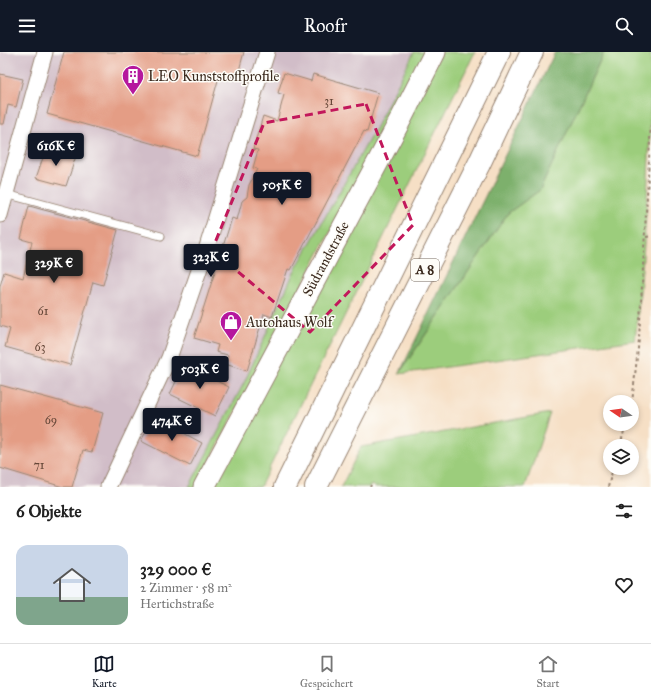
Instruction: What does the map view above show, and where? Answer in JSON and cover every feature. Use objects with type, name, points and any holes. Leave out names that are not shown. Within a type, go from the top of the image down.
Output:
[{"type":"highway","name":"A 8","points":[[285,487],[499,52]]},
{"type":"highway","name":"A 8","points":[[316,487],[479,164],[532,52]]},
{"type":"main road","name":"Südrandstraße","points":[[204,487],[435,52]]},
{"type":"street","points":[[0,215],[45,52]]},
{"type":"street","points":[[108,487],[169,358],[207,247],[267,52]]},
{"type":"lane","points":[[6,194],[161,236]]},
{"type":"path","points":[[633,395],[637,368],[646,237],[651,123]]},
{"type":"path","points":[[646,237],[651,236]]},
{"type":"path","points":[[608,487],[611,475]]},
{"type":"highlighted area","points":[[366,104],[413,225],[310,332],[212,250],[264,123]]},
{"type":"shaded area","points":[[0,52],[414,52],[374,131],[294,272],[245,381],[189,487],[0,487]]},
{"type":"green space","points":[[414,52],[425,52],[196,487],[189,487],[245,381],[294,272],[374,131]]},
{"type":"green space","points":[[441,52],[475,52],[260,487],[211,487]]},
{"type":"green space","points":[[555,52],[604,52],[540,190],[508,213],[400,372]]},
{"type":"green space","points":[[604,52],[651,52],[647,196],[635,340],[399,374],[508,213],[540,190]]},
{"type":"green space","points":[[550,413],[525,487],[375,487],[371,485],[370,487],[341,487],[361,447]]},
{"type":"building","name":"LEO Kunststoffprofile","points":[[64,52],[244,52],[237,78],[220,73],[197,156],[47,114]]},
{"type":"building","points":[[284,73],[311,81],[313,74],[378,93],[367,132],[364,131],[291,270],[288,269],[272,317],[264,314],[247,371],[225,364],[228,355],[216,352],[218,345],[194,338],[232,218],[237,220],[242,201],[247,197],[249,185],[257,169],[253,168],[258,150],[253,149],[263,116],[277,121],[284,95],[278,93]]},
{"type":"building","points":[[0,74],[23,79],[16,107],[8,105],[4,124],[0,124]]},
{"type":"building","points":[[46,149],[76,156],[66,186],[36,178]]},
{"type":"building","points":[[29,206],[118,230],[103,285],[93,282],[70,365],[5,347],[10,329],[0,326],[0,286],[4,272],[23,278],[32,242],[21,239]]},
{"type":"building","points":[[184,365],[229,387],[215,416],[170,394]]},
{"type":"building","points":[[0,385],[103,413],[92,452],[83,450],[72,487],[63,487],[0,468]]},
{"type":"building","points":[[154,417],[202,443],[190,466],[141,441]]},
{"type":"place","name":"LEO Kunststoffprofile","points":[[133,96]]},
{"type":"place","name":"Autohaus Wolf","points":[[231,342]]}]
